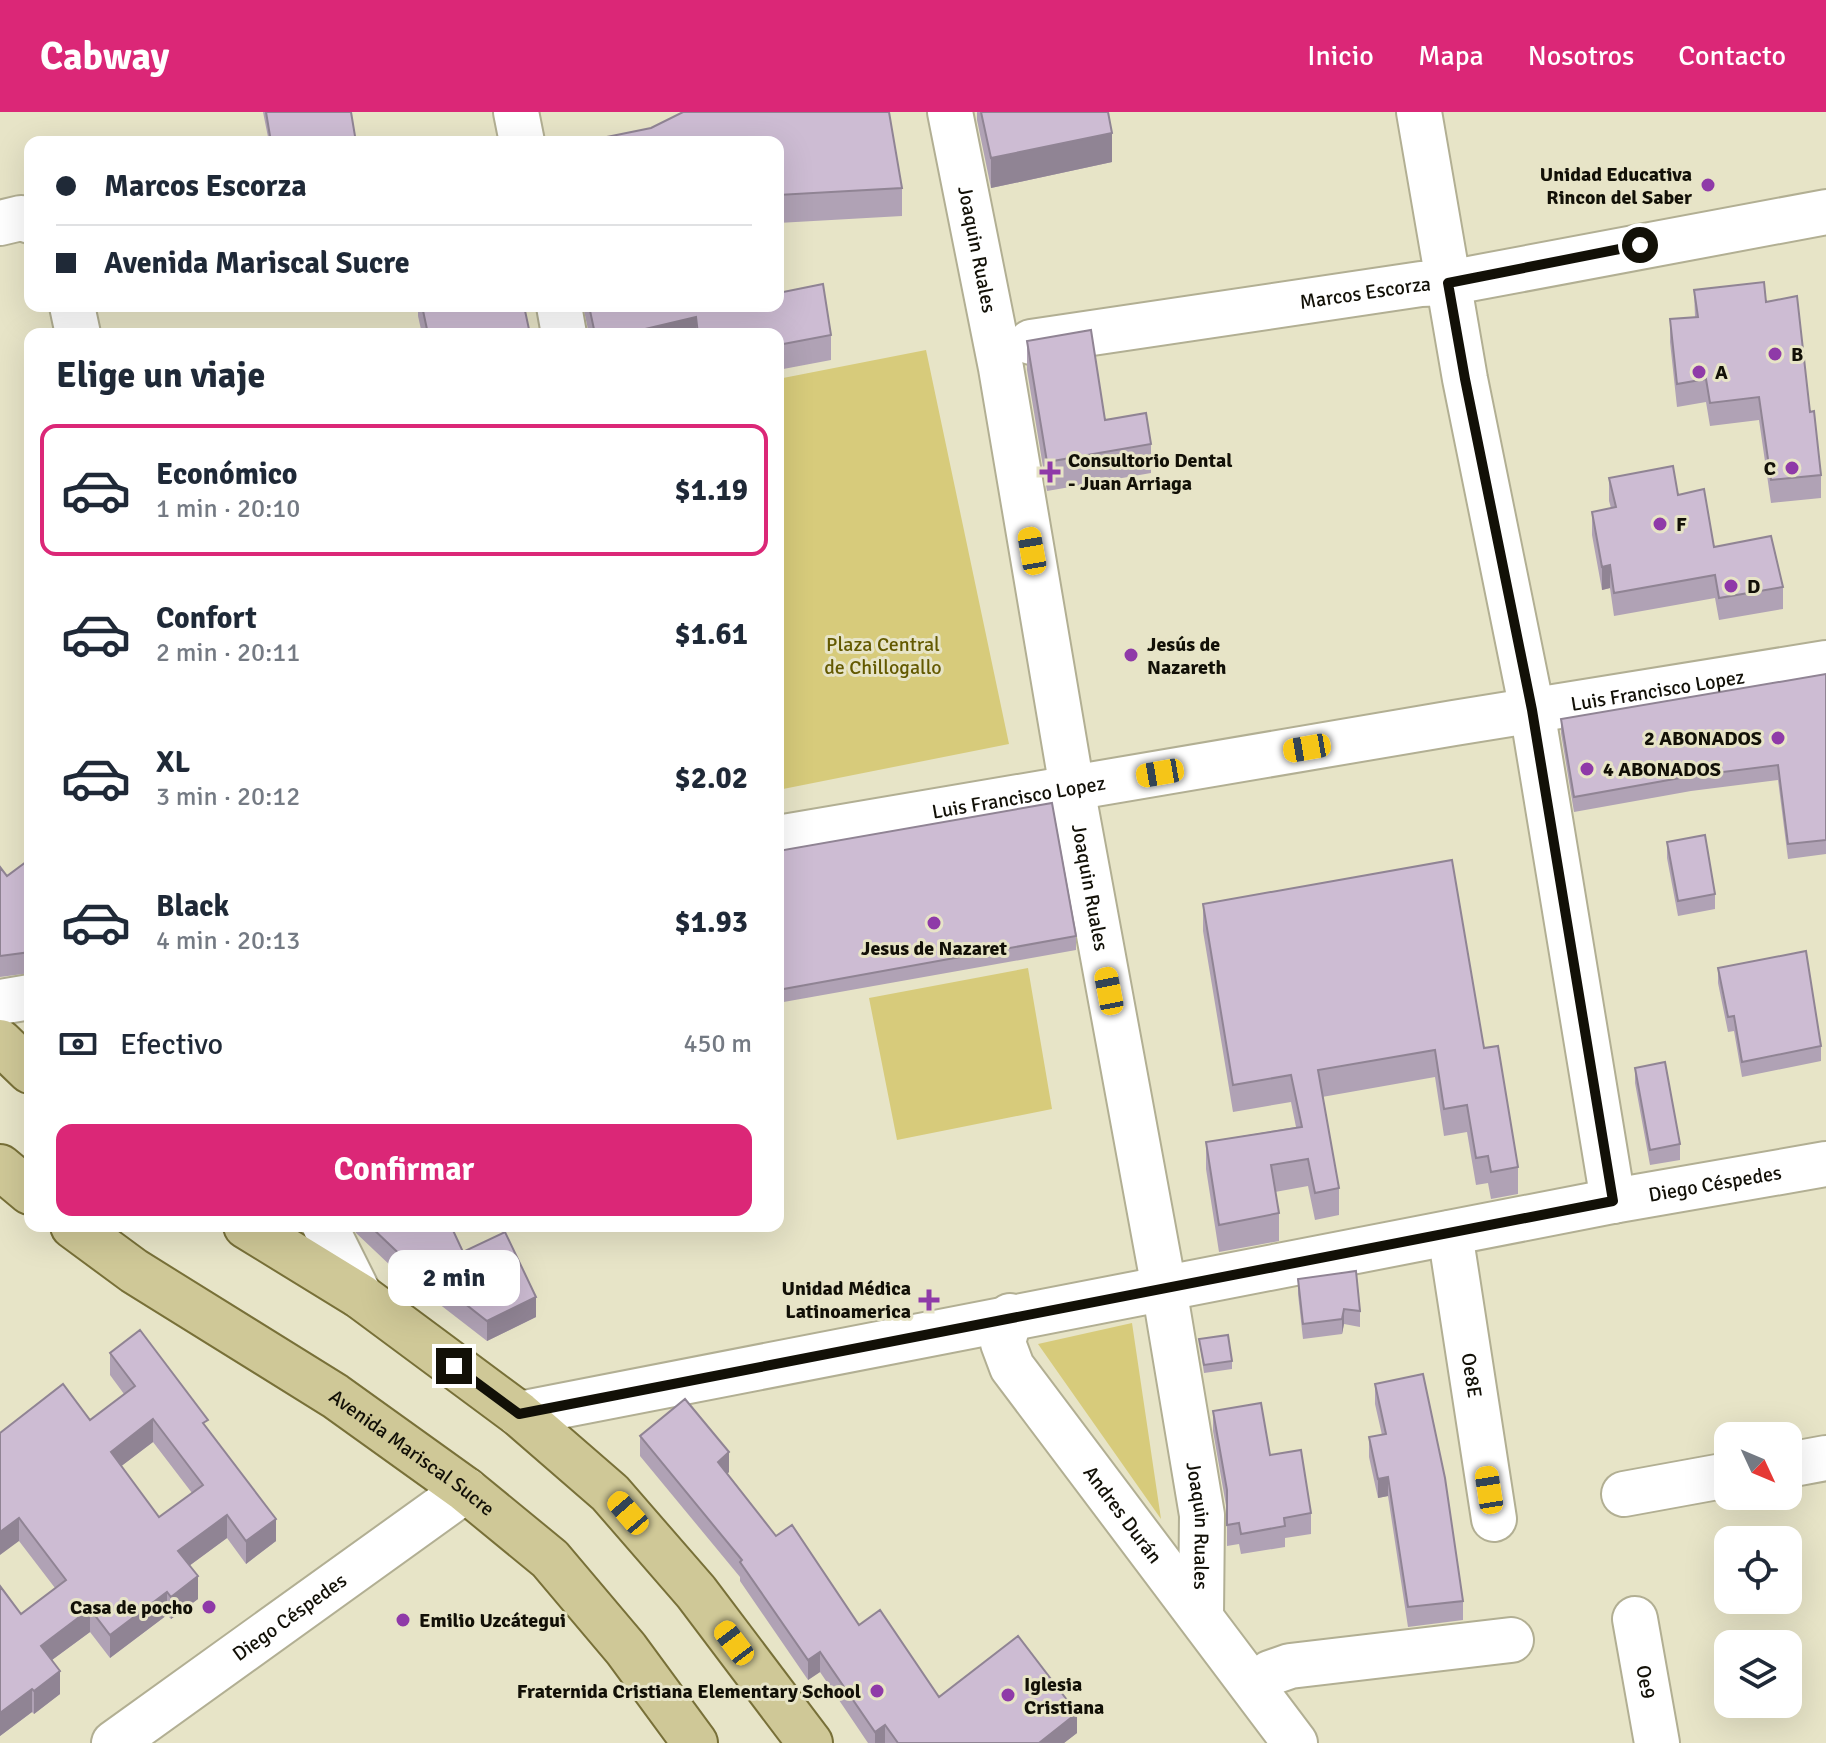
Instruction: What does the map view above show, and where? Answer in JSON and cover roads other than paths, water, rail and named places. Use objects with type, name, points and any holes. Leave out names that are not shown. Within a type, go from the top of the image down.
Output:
[{"type":"main road","points":[[0,1042],[24,1065]]},
{"type":"main road","points":[[0,1167],[24,1187]]},
{"type":"main road","name":"Avenida Mariscal Sucre","points":[[81,1232],[134,1271],[335,1396],[466,1490],[550,1559],[626,1649],[695,1743]]},
{"type":"main road","points":[[256,1232],[360,1296],[519,1414],[610,1493],[696,1592],[810,1743]]},
{"type":"street","points":[[516,112],[521,136]]},
{"type":"street","name":"Joaquin Ruales","points":[[950,112],[996,348],[1202,1515],[1201,1616]]},
{"type":"street","points":[[1419,112],[1465,379],[1532,710],[1613,1201]]},
{"type":"street","name":"Marcos Escorza","points":[[996,348],[1421,284],[1448,283],[1826,212]]},
{"type":"street","points":[[0,223],[24,219]]},
{"type":"street","name":"Luis Francisco Lopez","points":[[784,837],[1826,663]]},
{"type":"street","points":[[0,1002],[24,998]]},
{"type":"street","name":"Diego Céspedes","points":[[519,1414],[1010,1316],[1613,1201],[1826,1164]]},
{"type":"street","points":[[328,1232],[360,1296]]},
{"type":"street","name":"Oe8E","points":[[1450,1233],[1494,1519]]},
{"type":"street","name":"Andres Durán","points":[[1010,1316],[1003,1343],[1012,1367],[1295,1743]]},
{"type":"street","points":[[1802,1462],[1826,1458]]},
{"type":"street","points":[[1624,1494],[1714,1478]]},
{"type":"street","name":"Diego Céspedes","points":[[114,1743],[466,1490]]},
{"type":"street","name":"Oe9","points":[[1635,1619],[1657,1743]]},
{"type":"street","points":[[1254,1686],[1270,1673],[1290,1666],[1511,1640]]},
{"type":"place","name":"Unidad Educativa Rincon del Saber","points":[[1708,185]]},
{"type":"place","name":"B","points":[[1775,354]]},
{"type":"place","name":"A","points":[[1699,372]]},
{"type":"place","name":"C","points":[[1792,468]]},
{"type":"place","name":"Consultorio Dental - Juan Arriaga","points":[[1050,472]]},
{"type":"place","name":"F","points":[[1660,524]]},
{"type":"place","name":"D","points":[[1731,586]]},
{"type":"place","name":"Jesús de Nazareth","points":[[1131,655]]},
{"type":"place","name":"2 ABONADOS","points":[[1778,738]]},
{"type":"place","name":"4 ABONADOS","points":[[1587,769]]},
{"type":"place","name":"Jesus de Nazaret","points":[[934,923]]},
{"type":"place","name":"Unidad Médica Latinoamerica","points":[[929,1300]]},
{"type":"place","name":"Casa de pocho","points":[[209,1607]]},
{"type":"place","name":"Emilio Uzcátegui","points":[[403,1620]]},
{"type":"place","name":"Fraternida Cristiana Elementary School","points":[[877,1691]]},
{"type":"place","name":"Iglesia Cristiana","points":[[1008,1695]]},
{"type":"park label","name":"Plaza Central de Chillogallo","points":[[883,656]]}]
